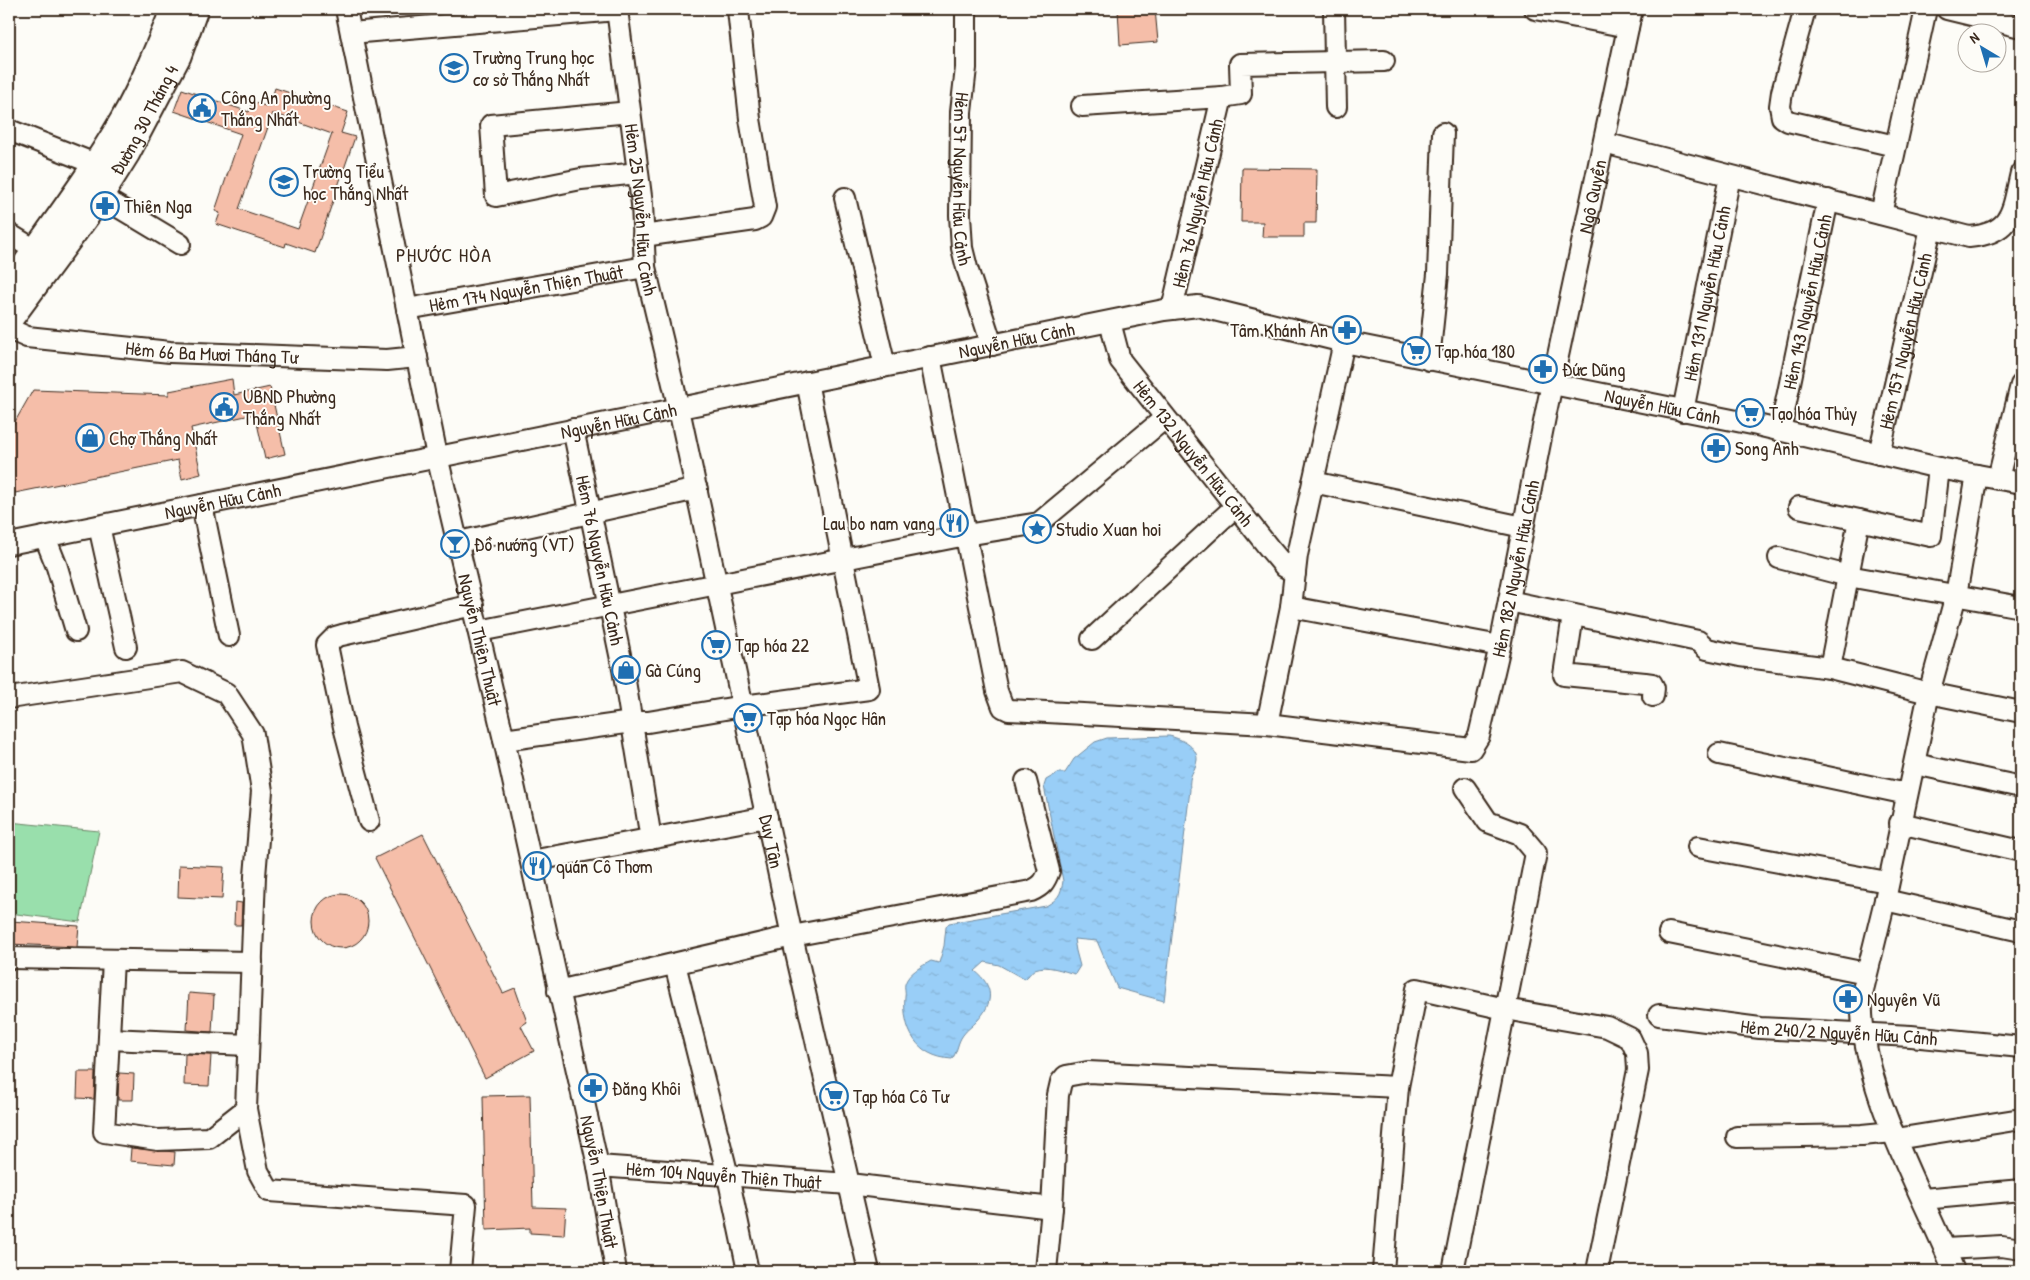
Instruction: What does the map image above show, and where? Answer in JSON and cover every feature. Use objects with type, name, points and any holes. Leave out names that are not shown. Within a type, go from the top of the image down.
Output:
[{"type":"main road","name":"Đường 30 Tháng 4","points":[[9,320],[100,196],[127,153],[155,56],[174,9]]},
{"type":"main road","name":"Đường 30 Tháng 4","points":[[9,288],[95,164],[137,115],[178,56],[195,9]]},
{"type":"street","name":"Nguyễn Thiện Thuật","points":[[346,9],[437,456],[459,542],[504,740],[598,1166],[616,1271]]},
{"type":"street","points":[[351,33],[617,9]]},
{"type":"street","name":"Hẻm 25 Nguyễn Hữu Cảnh","points":[[617,9],[638,173],[645,267],[679,409]]},
{"type":"street","name":"Hẻm 57 Nguyễn Hữu Cảnh","points":[[966,9],[966,68],[962,112],[961,232],[967,268],[992,345]]},
{"type":"street","points":[[1334,9],[1336,107]]},
{"type":"street","points":[[1535,9],[1630,18]]},
{"type":"street","points":[[1805,9],[1782,92],[1780,106],[1782,117],[1788,121],[1895,146]]},
{"type":"street","points":[[1881,214],[1926,9]]},
{"type":"street","points":[[1947,9],[2021,27]]},
{"type":"street","points":[[643,236],[755,220],[761,217],[765,207],[750,119],[738,10]]},
{"type":"street","name":"Ngô Quyền","points":[[1553,385],[1630,18]]},
{"type":"street","name":"Hẻm 76 Nguyễn Hữu Cảnh","points":[[1082,106],[1222,97],[1241,94],[1240,64],[1384,61]]},
{"type":"street","name":"Hẻm 76 Nguyễn Hữu Cảnh","points":[[1172,309],[1222,97]]},
{"type":"street","points":[[630,112],[491,125],[496,196],[581,179],[638,173]]},
{"type":"street","points":[[9,130],[95,164]]},
{"type":"street","points":[[1429,360],[1438,274],[1443,133]]},
{"type":"street","points":[[1604,143],[1969,237],[1992,233],[2004,225],[2010,216],[2021,173]]},
{"type":"street","name":"Hẻm 131 Nguyễn Hữu Cảnh","points":[[1683,411],[1730,176]]},
{"type":"street","points":[[100,196],[180,244]]},
{"type":"street","points":[[845,198],[885,366]]},
{"type":"street","name":"Hẻm 143 Nguyễn Hữu Cảnh","points":[[1780,431],[1828,200]]},
{"type":"street","name":"Hẻm 157 Nguyễn Hữu Cảnh","points":[[1879,454],[1930,228]]},
{"type":"street","points":[[9,234],[35,250]]},
{"type":"street","name":"Hẻm 174 Nguyễn Thiện Thuật","points":[[407,309],[645,267]]},
{"type":"street","name":"Nguyễn Hữu Cảnh","points":[[9,544],[885,366],[1172,309],[1198,306],[1344,342],[1780,431],[1938,468],[2021,483]]},
{"type":"street","name":"Hẻm 132 Nguyễn Hữu Cảnh","points":[[1110,322],[1120,360],[1284,567],[1295,573]]},
{"type":"street","name":"Hẻm 66 Ba Mươi Tháng Tư","points":[[9,328],[27,337],[170,352],[387,360],[417,357]]},
{"type":"street","points":[[930,357],[997,691],[1003,708],[1009,710],[1267,724],[1291,607],[1297,555],[1344,342]]},
{"type":"street","points":[[504,740],[632,722],[648,722],[743,706],[869,689],[807,382]]},
{"type":"street","name":"Hẻm 182 Nguyễn Hữu Cảnh","points":[[1267,724],[1471,749],[1479,736],[1500,646],[1553,385]]},
{"type":"street","points":[[1998,479],[2021,385]]},
{"type":"street","name":"Duy Tân","points":[[679,409],[792,936],[869,1271]]},
{"type":"street","points":[[479,631],[966,535],[1039,523],[1166,418]]},
{"type":"street","name":"Hẻm 76 Nguyễn Hữu Cảnh","points":[[572,429],[610,606],[651,838]]},
{"type":"street","points":[[1799,508],[1931,536],[1938,468]]},
{"type":"street","points":[[1954,1271],[1882,1105],[1863,1034],[1861,1007],[1866,973],[1915,764],[1929,693],[1956,595],[1977,475]]},
{"type":"street","points":[[1313,482],[1523,527]]},
{"type":"street","points":[[459,542],[697,489]]},
{"type":"street","points":[[202,505],[229,636]]},
{"type":"street","points":[[1092,639],[1236,506]]},
{"type":"street","points":[[1830,668],[1859,520]]},
{"type":"street","points":[[98,526],[126,647]]},
{"type":"street","points":[[45,537],[57,568],[76,631]]},
{"type":"street","points":[[1779,558],[1848,576],[2021,607]]},
{"type":"street","points":[[1509,601],[1698,641],[1707,649],[1740,656],[1830,668],[1929,693],[2021,712]]},
{"type":"street","points":[[369,821],[344,727],[327,645],[335,637],[342,635],[473,605]]},
{"type":"street","points":[[1291,607],[1500,646]]},
{"type":"street","points":[[1573,615],[1564,675],[1652,684],[1654,688],[1653,696]]},
{"type":"street","points":[[9,698],[182,672],[226,693],[253,734],[262,791],[256,876],[246,1109],[258,1172],[270,1191],[466,1205],[460,1271]]},
{"type":"street","points":[[1720,754],[1907,794]]},
{"type":"street","points":[[1915,764],[2021,786]]},
{"type":"street","points":[[558,991],[792,936],[1040,887],[1045,882],[1049,871],[1026,781]]},
{"type":"street","points":[[1452,1271],[1536,853],[1520,834],[1488,822],[1465,788]]},
{"type":"street","points":[[531,861],[767,817]]},
{"type":"street","points":[[1900,823],[2021,851]]},
{"type":"street","points":[[1698,847],[1886,891],[2021,931]]},
{"type":"street","points":[[1669,933],[1866,973]]},
{"type":"street","points":[[9,958],[252,962]]},
{"type":"street","points":[[113,960],[104,1132],[158,1140],[209,1138],[246,1109]]},
{"type":"street","points":[[674,964],[728,1176],[748,1271]]},
{"type":"street","points":[[1383,1271],[1398,1087],[1418,989],[1505,1009],[1607,1027],[1630,1038],[1637,1053],[1638,1070],[1598,1271]]},
{"type":"street","name":"Hẻm 240/2 Nguyễn Hữu Cảnh","points":[[1658,1015],[1760,1028],[1911,1036],[2021,1047]]},
{"type":"street","points":[[109,1039],[248,1044]]},
{"type":"street","points":[[1046,1271],[1052,1208],[1058,1095],[1066,1076],[1088,1072],[1398,1087]]},
{"type":"street","points":[[1737,1137],[1894,1135],[2021,1119]]},
{"type":"street","name":"Hẻm 104 Nguyễn Thiện Thuật","points":[[598,1166],[849,1184],[1052,1208]]},
{"type":"street","points":[[1923,1199],[2021,1190]]},
{"type":"street","points":[[1945,1249],[2002,1246],[2021,1250]]},
{"type":"green space","points":[[9,822],[99,831],[80,922],[9,913]]},
{"type":"water","points":[[1169,736],[1183,741],[1191,747],[1197,760],[1190,780],[1164,1001],[1117,988],[1097,941],[1074,939],[1080,966],[1075,974],[1045,967],[1033,970],[1024,979],[999,965],[985,962],[975,971],[986,983],[990,995],[987,1008],[961,1038],[952,1059],[929,1053],[921,1047],[909,1030],[906,1019],[905,984],[912,973],[931,961],[939,963],[944,946],[946,927],[949,923],[1046,906],[1056,899],[1060,893],[1063,881],[1044,786],[1046,780],[1058,773],[1065,773],[1074,759],[1095,742],[1107,738]]},
{"type":"building","points":[[1118,9],[1155,9],[1158,42],[1120,45]]},
{"type":"building","points":[[275,88],[348,112],[341,133],[355,137],[315,253],[286,243],[285,247],[216,224],[220,213],[215,211],[241,134],[174,111],[182,89],[249,112],[252,102],[269,107]],"holes":[[[273,113],[332,134],[298,229],[239,209]]]},
{"type":"building","points":[[1242,168],[1317,169],[1316,223],[1304,223],[1304,237],[1262,237],[1263,222],[1241,222]]},
{"type":"building","points":[[232,379],[234,395],[270,387],[285,454],[265,459],[255,414],[191,428],[201,474],[182,479],[178,460],[15,493],[9,460],[9,428],[12,427],[33,390],[169,395],[169,391]]},
{"type":"building","points":[[423,834],[503,993],[515,988],[527,1022],[521,1026],[534,1051],[485,1078],[375,858]]},
{"type":"building","points":[[179,865],[224,867],[222,899],[178,897]]},
{"type":"building","points":[[341,894],[351,896],[360,902],[366,911],[368,921],[366,931],[360,940],[351,946],[341,948],[331,946],[322,940],[316,931],[314,921],[316,911],[322,902],[331,896]]},
{"type":"building","points":[[235,902],[242,903],[241,925],[234,925]]},
{"type":"building","points":[[11,921],[79,926],[77,947],[9,944]]},
{"type":"building","points":[[189,993],[214,995],[212,1032],[187,1030]]},
{"type":"building","points":[[185,1054],[211,1055],[209,1086],[184,1085]]},
{"type":"building","points":[[78,1072],[95,1072],[94,1099],[77,1098]]},
{"type":"building","points":[[119,1073],[134,1074],[133,1100],[118,1100]]},
{"type":"building","points":[[530,1095],[533,1207],[566,1208],[564,1235],[530,1233],[530,1228],[486,1230],[483,1096]]},
{"type":"building","points":[[131,1148],[175,1152],[174,1165],[130,1161]]},
{"type":"place","name":"Trường Trung học cơ sở Thắng Nhất","points":[[454,68]]},
{"type":"place","name":"Công An phường Thắng Nhất","points":[[202,108]]},
{"type":"place","name":"Trường Tiểu học Thắng Nhất","points":[[284,182]]},
{"type":"place","name":"Thiên Nga","points":[[105,206]]},
{"type":"place","name":"Tâm Khánh An","points":[[1347,330]]},
{"type":"place","name":"Tạp hóa 180","points":[[1416,351]]},
{"type":"place","name":"Đức Dũng","points":[[1543,369]]},
{"type":"place","name":"UBND Phường Thắng Nhất","points":[[224,407]]},
{"type":"place","name":"Tạo hóa Thủy","points":[[1750,413]]},
{"type":"place","name":"Chợ Thắng Nhất","points":[[90,438]]},
{"type":"place","name":"Song Anh","points":[[1716,448]]},
{"type":"place","name":"Lau bo nam vang","points":[[954,523]]},
{"type":"place","name":"Studio Xuan hoi","points":[[1037,529]]},
{"type":"place","name":"Đồ nướng (VT)","points":[[455,544]]},
{"type":"place","name":"Tạp hóa 22","points":[[716,645]]},
{"type":"place","name":"Gà Cúng","points":[[626,670]]},
{"type":"place","name":"Tạp hóa Ngọc Hân","points":[[748,718]]},
{"type":"place","name":"quán Cô Thơm","points":[[537,866]]},
{"type":"place","name":"Nguyên Vũ","points":[[1848,999]]},
{"type":"place","name":"Đăng Khôi","points":[[593,1088]]},
{"type":"place","name":"Tạp hóa Cô Tư","points":[[834,1096]]},
{"type":"district","name":"PHƯỚC HÒA","points":[[444,254]]}]
